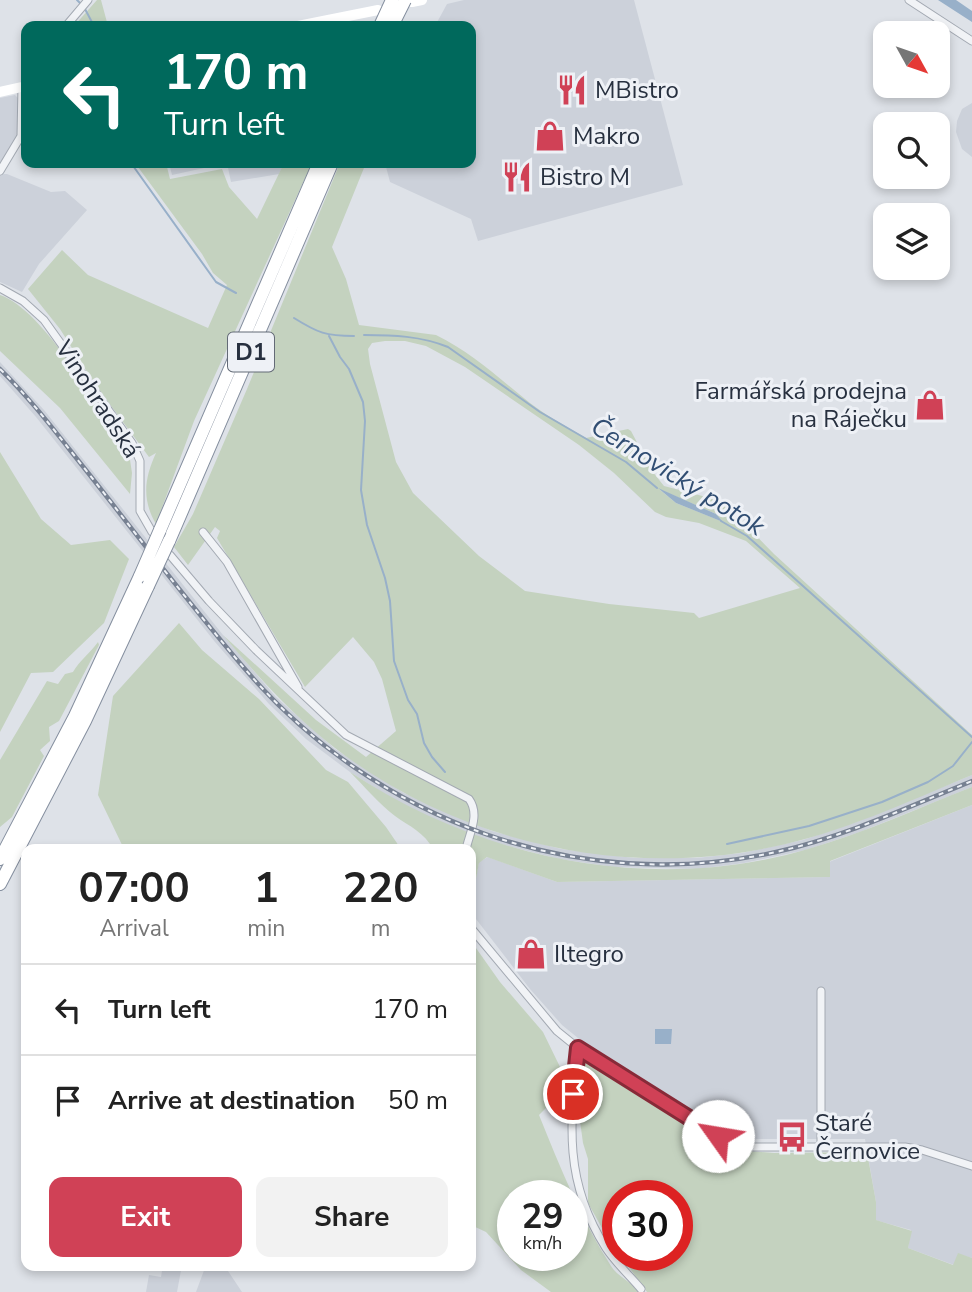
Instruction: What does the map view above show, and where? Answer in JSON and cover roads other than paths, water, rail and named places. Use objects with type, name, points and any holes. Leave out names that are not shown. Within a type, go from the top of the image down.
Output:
[{"type":"highway","points":[[382,21],[392,0]]},
{"type":"highway","points":[[396,21],[413,1]]},
{"type":"highway","name":"D1","points":[[0,884],[85,721],[317,168]]},
{"type":"highway","name":"D1","points":[[161,535],[330,168]]},
{"type":"highway","name":"D1","points":[[0,859],[144,581]]},
{"type":"main road","points":[[322,21],[379,9]]},
{"type":"main road","points":[[0,92],[21,87]]},
{"type":"street","points":[[909,0],[972,41]]},
{"type":"street","points":[[70,21],[87,1]]},
{"type":"street","points":[[0,171],[21,136]]},
{"type":"street","name":"Vinohradská","points":[[0,288],[31,307],[51,328],[132,443],[140,460],[140,510],[161,535]]},
{"type":"street","points":[[203,532],[227,562],[304,697]]},
{"type":"street","points":[[170,555],[256,650],[346,735],[469,799],[475,815],[467,844]]},
{"type":"street","points":[[256,650],[271,641]]},
{"type":"street","points":[[476,934],[556,1031],[578,1048],[718,1136],[753,1147],[905,1147],[972,1166]]},
{"type":"street","points":[[821,991],[821,1147]]},
{"type":"street","points":[[578,1048],[570,1114],[574,1167],[583,1206],[607,1249],[642,1290]]},
{"type":"water","points":[[938,0],[956,0],[972,11],[972,22]]},
{"type":"water","points":[[658,488],[716,514],[723,522],[676,503]]},
{"type":"water","points":[[655,1029],[672,1029],[671,1044],[655,1044]]},
{"type":"waterway","name":"Černovický potok","points":[[77,0],[81,4]]},
{"type":"waterway","name":"Černovický potok","points":[[85,9],[91,21]]},
{"type":"waterway","name":"Černovický potok","points":[[135,168],[216,282],[236,293]]},
{"type":"waterway","name":"Černovický potok","points":[[294,318],[322,333],[354,336]]},
{"type":"waterway","name":"Černovický potok","points":[[364,335],[407,337],[448,347],[540,412],[626,462],[657,488]]},
{"type":"waterway","points":[[329,336],[349,369],[363,402],[365,421],[361,490],[367,525],[390,601],[394,661],[408,700],[417,714],[424,743],[445,772]]},
{"type":"waterway","name":"Černovický potok","points":[[721,521],[747,536],[972,737]]},
{"type":"waterway","points":[[727,844],[809,826],[882,802],[928,782],[953,766],[972,742]]},
{"type":"railway","points":[[0,369],[46,420],[245,669],[297,722],[355,768],[418,805],[485,834],[556,854],[628,863],[702,863],[801,846],[876,821],[972,781]]},
{"type":"place","name":"MBistro","points":[[572,90]]},
{"type":"place","name":"Makro","points":[[550,136]]},
{"type":"place","name":"Bistro M","points":[[517,177]]},
{"type":"place","name":"Farmářská prodejna na Ráječku","points":[[930,405]]},
{"type":"place","name":"Iltegro","points":[[531,954]]},
{"type":"place","name":"Staré Černovice","points":[[792,1137]]}]
